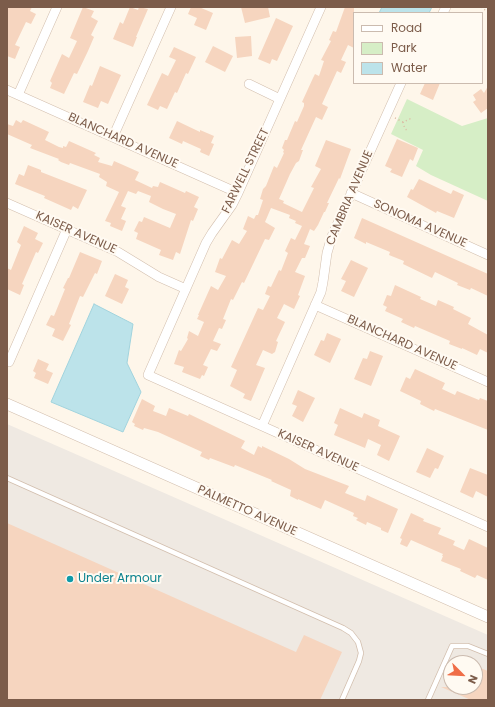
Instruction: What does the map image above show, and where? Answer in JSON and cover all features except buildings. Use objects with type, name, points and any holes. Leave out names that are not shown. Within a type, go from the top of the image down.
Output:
[{"type":"street","points":[[18,94],[57,7]]},
{"type":"street","points":[[112,137],[171,7]]},
{"type":"street","name":"FARWELL STREET","points":[[148,375],[212,233],[227,213],[238,193],[320,7]]},
{"type":"street","points":[[249,84],[280,99]]},
{"type":"street","name":"CAMBRIA AVENUE","points":[[262,426],[322,287],[329,244],[401,84]]},
{"type":"street","name":"BLANCHARD AVENUE","points":[[7,90],[238,193]]},
{"type":"street","name":"SONOMA AVENUE","points":[[351,193],[488,255]]},
{"type":"street","name":"KAISER AVENUE","points":[[7,203],[118,252],[159,277],[186,288]]},
{"type":"street","points":[[9,362],[67,229]]},
{"type":"street","name":"BLANCHARD AVENUE","points":[[315,305],[488,382]]},
{"type":"street","name":"KAISER AVENUE","points":[[148,375],[488,527]]},
{"type":"street","name":"PALMETTO AVENUE","points":[[7,404],[488,617]]},
{"type":"lane","points":[[7,478],[351,633],[358,642],[361,653],[342,700]]},
{"type":"lane","points":[[428,700],[452,646],[468,646],[488,654]]},
{"type":"path","points":[[481,7],[488,12]]},
{"type":"path","points":[[395,118],[403,122],[405,129],[407,130]]},
{"type":"path","points":[[403,122],[410,119],[413,120]]},
{"type":"shaded area","points":[[7,424],[488,635],[488,700],[7,700]]},
{"type":"green space","points":[[407,99],[462,126],[488,118],[488,201],[431,175],[416,166],[423,150],[391,134]]},
{"type":"water","points":[[382,7],[432,7],[430,12],[380,12]]},
{"type":"water","points":[[94,304],[133,324],[127,363],[141,392],[123,432],[51,402]]},
{"type":"place","name":"Under Armour","points":[[70,579]]}]
